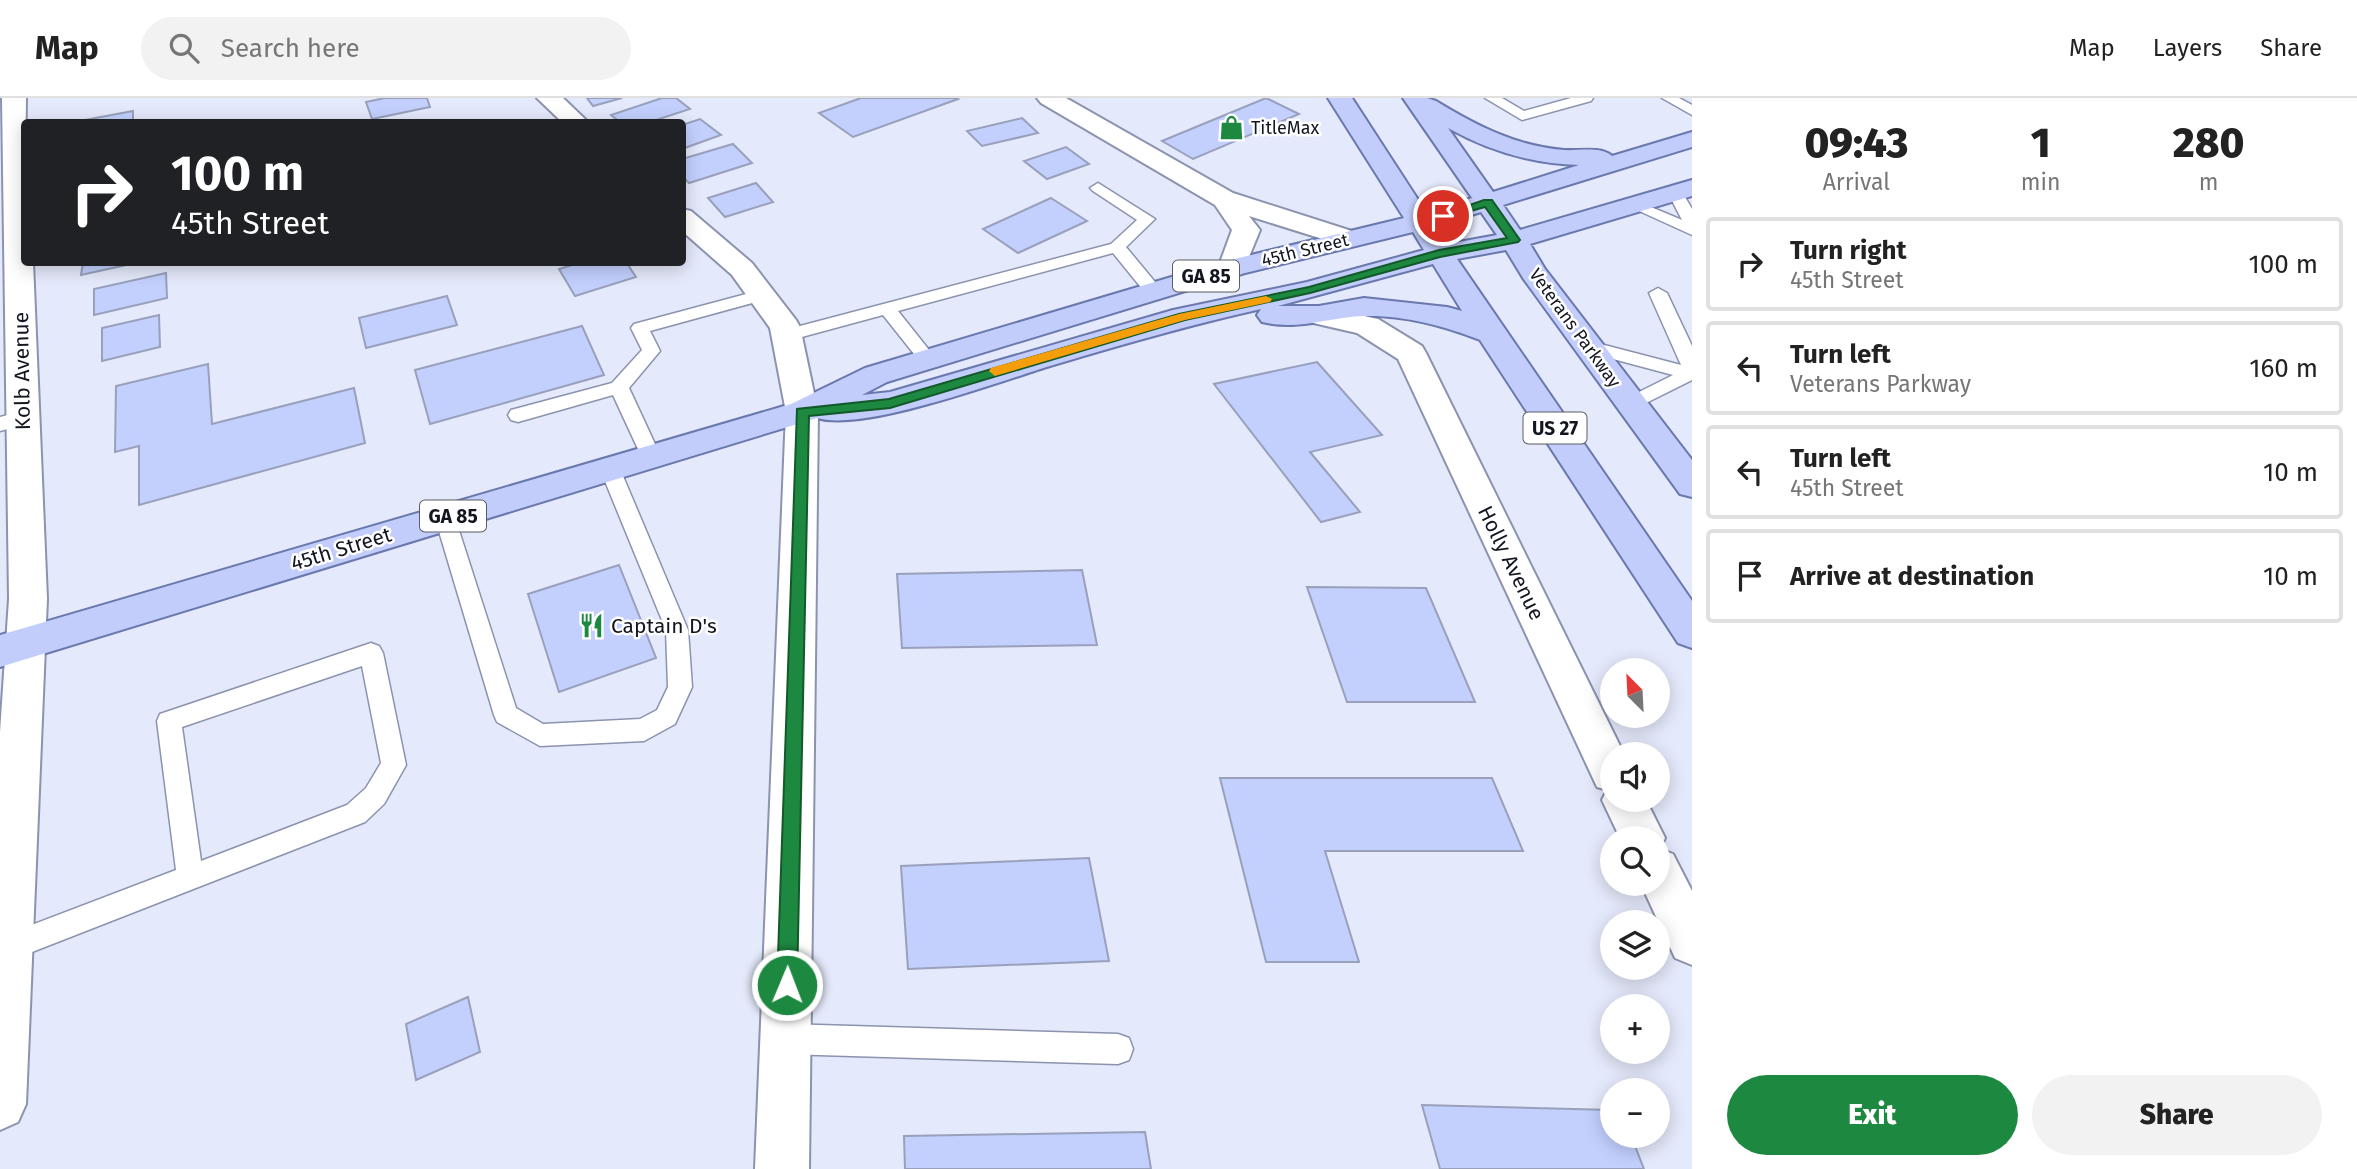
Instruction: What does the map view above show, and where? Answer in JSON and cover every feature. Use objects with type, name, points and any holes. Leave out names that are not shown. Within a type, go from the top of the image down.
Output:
[{"type":"main road","name":"US 27","points":[[1340,98],[1491,333],[1692,632]]},
{"type":"main road","points":[[1415,98],[1485,139],[1514,150],[1590,159],[1631,158]]},
{"type":"main road","name":"Veterans Parkway","points":[[1415,98],[1514,240],[1533,272],[1692,485]]},
{"type":"main road","name":"45th Street","points":[[13,647],[802,412],[876,375],[1232,268],[1421,222],[1692,139]]},
{"type":"main road","name":"45th Street","points":[[802,412],[890,403],[1183,317],[1310,290],[1439,254],[1514,240],[1684,190]]},
{"type":"main road","points":[[1183,317],[1319,315],[1364,307],[1447,316],[1491,333]]},
{"type":"street","name":"Kolb Avenue","points":[[0,1104],[9,947],[13,647],[8,139],[14,98]]},
{"type":"street","points":[[549,98],[573,119]]},
{"type":"street","points":[[1049,98],[1224,199],[1348,239]]},
{"type":"street","points":[[1224,199],[1245,230],[1232,268]]},
{"type":"street","points":[[686,221],[741,269],[785,327],[802,412],[782,1169]]},
{"type":"street","points":[[1319,315],[1367,326],[1411,353],[1415,326],[1447,316]]},
{"type":"street","name":"Holly Avenue","points":[[1411,353],[1600,748]]},
{"type":"street","points":[[1670,896],[1692,941]]},
{"type":"lane","points":[[1492,98],[1522,116],[1586,98]]},
{"type":"lane","points":[[1669,98],[1692,111]]},
{"type":"lane","points":[[786,335],[1117,247],[1147,219],[1098,188]]},
{"type":"lane","points":[[1684,190],[1692,227]]},
{"type":"lane","points":[[1634,205],[1692,227]]},
{"type":"lane","points":[[1117,247],[1154,292]]},
{"type":"lane","points":[[1658,293],[1691,364]]},
{"type":"lane","points":[[518,415],[619,387],[651,351],[640,328],[761,295]]},
{"type":"lane","points":[[887,308],[928,360]]},
{"type":"lane","points":[[1672,313],[1691,364]]},
{"type":"lane","points":[[1691,338],[1691,364]]},
{"type":"lane","points":[[1589,347],[1691,364]]},
{"type":"lane","points":[[1632,404],[1691,364]]},
{"type":"lane","points":[[619,387],[651,457]]},
{"type":"lane","points":[[445,518],[506,715],[540,735],[644,730],[666,717],[680,687],[677,629],[610,469]]},
{"type":"lane","points":[[9,947],[190,878],[356,814],[375,796],[394,765],[371,653],[169,720],[190,878]]},
{"type":"lane","points":[[785,1039],[1118,1049]]},
{"type":"building","points":[[385,98],[427,98],[430,107],[372,119],[366,102]]},
{"type":"building","points":[[587,98],[622,98],[593,106]]},
{"type":"building","points":[[662,98],[676,98],[690,109],[659,119],[616,119],[611,115]]},
{"type":"building","points":[[861,98],[958,99],[853,137],[819,113]]},
{"type":"building","name":"TitleMax","points":[[1266,98],[1299,114],[1193,159],[1162,141]]},
{"type":"building","points":[[133,111],[133,119],[90,119]]},
{"type":"building","points":[[1022,118],[1038,133],[982,146],[967,131]]},
{"type":"building","points":[[700,119],[721,135],[686,148],[686,124]]},
{"type":"building","points":[[733,144],[752,163],[689,183],[686,180],[686,158]]},
{"type":"building","points":[[1066,147],[1089,164],[1047,179],[1024,161]]},
{"type":"building","points":[[756,183],[773,202],[725,217],[708,198]]},
{"type":"building","points":[[1051,198],[1087,221],[1018,253],[983,229]]},
{"type":"building","points":[[82,266],[122,266],[81,275]]},
{"type":"building","points":[[569,266],[629,266],[636,277],[575,296],[559,269]]},
{"type":"building","points":[[166,273],[167,298],[94,315],[94,289]]},
{"type":"building","points":[[447,296],[457,325],[366,348],[359,318]]},
{"type":"building","points":[[159,315],[160,347],[102,361],[102,328]]},
{"type":"building","points":[[582,326],[604,375],[430,424],[415,370]]},
{"type":"building","points":[[1317,362],[1382,435],[1310,452],[1360,512],[1321,522],[1214,384]]},
{"type":"building","points":[[208,364],[212,424],[354,388],[365,443],[139,505],[139,446],[115,452],[116,386]]},
{"type":"building","name":"Captain D's","points":[[619,565],[656,658],[559,692],[528,594]]},
{"type":"building","points":[[1082,570],[1097,645],[902,648],[897,574]]},
{"type":"building","points":[[1307,587],[1426,588],[1475,702],[1347,702]]},
{"type":"building","points":[[1220,778],[1492,778],[1523,851],[1325,851],[1359,962],[1266,962]]},
{"type":"building","points":[[1089,858],[1109,961],[908,969],[901,866]]},
{"type":"building","points":[[468,997],[480,1052],[416,1080],[406,1024]]},
{"type":"building","points":[[1422,1105],[1600,1110],[1600,1148],[1636,1148],[1644,1169],[1440,1169]]},
{"type":"building","points":[[1145,1132],[1151,1169],[905,1169],[904,1136]]},
{"type":"slow traffic","points":[[995,371],[1183,317],[1266,299]]},
{"type":"place","name":"TitleMax","points":[[1231,128]]},
{"type":"place","name":"Captain D's","points":[[591,626]]},
{"type":"route","points":[[787,985],[802,412],[890,403],[1183,317],[1310,290],[1439,254],[1514,240],[1488,202],[1443,216]]}]
